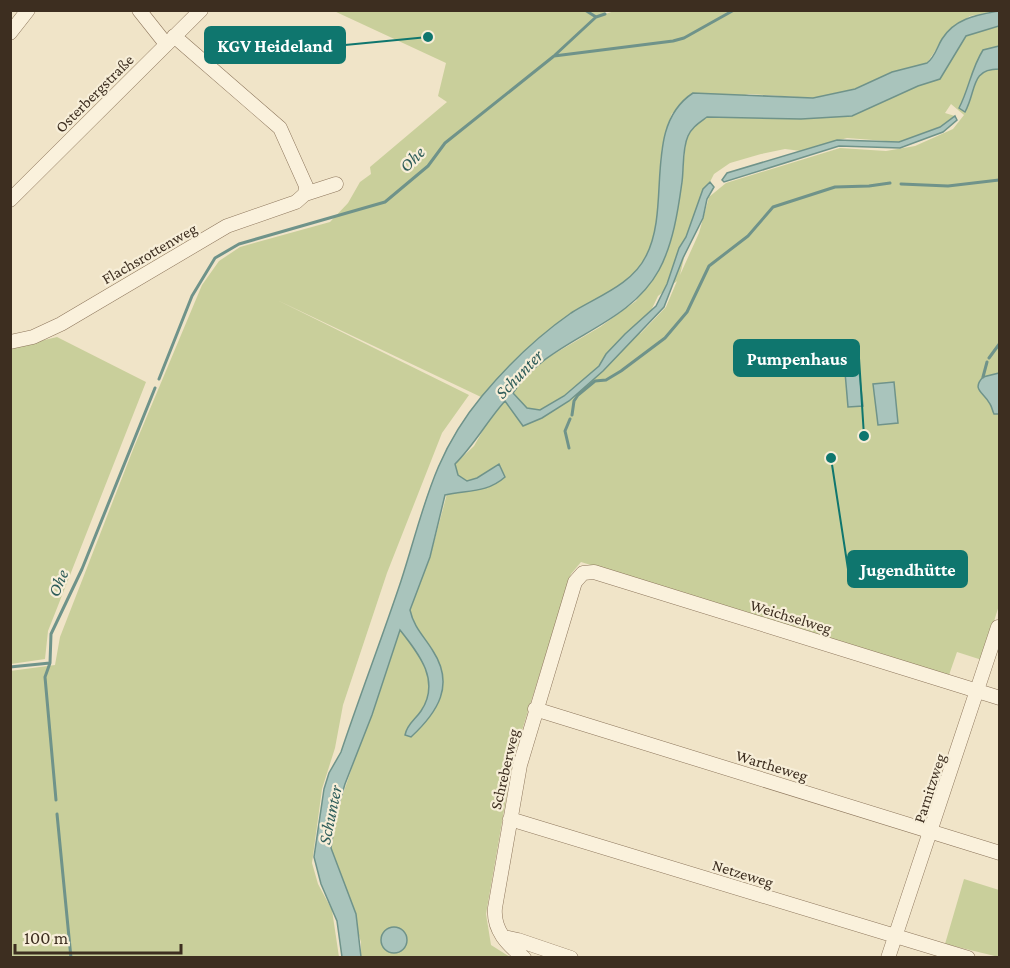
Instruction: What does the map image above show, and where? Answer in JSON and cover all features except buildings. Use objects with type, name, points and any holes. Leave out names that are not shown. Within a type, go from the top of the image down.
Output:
[{"type":"street","points":[[10,33],[28,10]]},
{"type":"street","points":[[139,10],[170,40],[280,128],[306,186],[305,194]]},
{"type":"street","name":"Osterbergstraße","points":[[10,200],[201,10]]},
{"type":"street","name":"Flachsrottenweg","points":[[10,342],[47,331],[227,226],[296,202],[305,194],[336,184]]},
{"type":"street","name":"Weichselweg","points":[[575,582],[582,573],[594,572],[999,698]]},
{"type":"street","name":"Schreberweg","points":[[503,938],[494,921],[520,765],[575,582]]},
{"type":"street","name":"Parnitzweg","points":[[888,957],[979,692],[998,627]]},
{"type":"street","name":"Wartheweg","points":[[535,709],[999,853]]},
{"type":"street","name":"Netzeweg","points":[[510,819],[894,937],[968,957]]},
{"type":"street","points":[[503,938],[524,957]]},
{"type":"street","points":[[503,938],[518,940],[571,957]]},
{"type":"green space","points":[[605,10],[605,14],[618,10],[999,11],[970,16],[949,30],[927,63],[892,72],[855,89],[813,98],[749,94],[672,113],[662,148],[655,230],[652,243],[640,266],[623,283],[546,332],[481,397],[277,300],[469,395],[442,433],[387,573],[343,705],[335,748],[322,789],[312,863],[318,884],[332,910],[339,957],[11,957],[10,671],[55,665],[60,637],[134,447],[202,285],[219,261],[240,247],[330,222],[348,203],[360,182],[371,174],[370,167],[447,102],[438,96],[446,63],[334,11]]},
{"type":"green space","points":[[999,26],[999,46],[983,50],[996,68],[1000,69],[1000,602],[982,660],[957,652],[949,675],[581,562],[571,574],[513,759],[486,914],[491,945],[510,957],[361,957],[361,942],[331,848],[336,814],[400,629],[430,557],[455,464],[474,446],[491,416],[542,361],[600,327],[636,301],[667,254],[682,181],[686,139],[694,126],[707,117],[801,119],[852,116],[918,86],[940,79],[966,36]],"holes":[[[951,104],[964,115],[953,129],[915,146],[886,151],[840,148],[726,183],[709,197],[699,233],[680,275],[692,224],[710,182],[714,174],[730,163],[785,149],[801,151],[847,138],[899,142],[940,127],[955,116],[945,113]],[[677,281],[666,307],[640,334],[658,296]]]},
{"type":"green space","points":[[57,337],[146,382],[48,631],[45,659],[11,664],[11,348]]},
{"type":"green space","points":[[964,879],[999,890],[999,957],[945,944]]},
{"type":"water","name":"Schunter","points":[[999,11],[999,26],[966,36],[940,79],[918,86],[852,116],[801,119],[707,117],[696,125],[686,141],[677,216],[668,249],[659,270],[645,290],[627,307],[546,359],[528,374],[513,393],[527,408],[540,410],[564,396],[599,366],[606,354],[625,334],[656,306],[667,284],[679,248],[686,237],[703,189],[710,182],[714,187],[707,199],[703,218],[683,258],[664,307],[603,371],[569,401],[542,418],[523,426],[505,401],[455,464],[458,475],[467,481],[477,478],[499,464],[505,477],[491,486],[445,495],[430,557],[410,610],[417,627],[433,651],[443,675],[443,687],[436,708],[411,737],[405,735],[409,725],[427,700],[429,689],[425,668],[400,630],[372,715],[345,784],[336,814],[331,848],[356,914],[361,957],[342,957],[337,921],[321,884],[314,857],[324,789],[329,773],[341,752],[386,624],[431,484],[451,440],[465,418],[523,352],[571,313],[623,283],[640,266],[653,236],[663,146],[668,125],[677,107],[693,93],[813,98],[855,89],[892,72],[927,63],[953,26],[967,19]]},
{"type":"water","points":[[999,46],[999,69],[990,70],[979,77],[965,112],[959,108],[979,57],[983,50]]},
{"type":"water","points":[[955,116],[957,120],[943,132],[900,148],[839,146],[724,182],[722,180],[727,173],[837,140],[899,142],[940,127]]},
{"type":"water","points":[[849,367],[857,368],[859,371],[863,406],[848,407],[845,372]]},
{"type":"water","points":[[999,373],[1000,414],[994,414],[978,385],[983,377]]},
{"type":"water","points":[[894,382],[898,423],[878,425],[873,384]]},
{"type":"water","points":[[394,927],[403,931],[407,940],[403,949],[394,953],[385,949],[381,940],[385,931]]},
{"type":"waterway","points":[[585,10],[596,17]]},
{"type":"waterway","name":"Ohe","points":[[159,379],[192,296],[215,258],[239,244],[385,202],[428,166],[445,143],[554,56],[673,41],[684,38],[734,10]]},
{"type":"waterway","points":[[555,55],[596,17],[605,14]]},
{"type":"waterway","points":[[901,184],[948,186],[999,180]]},
{"type":"waterway","points":[[572,415],[574,401],[578,395],[595,381],[606,380],[621,371],[665,338],[687,312],[709,266],[748,236],[773,207],[835,187],[890,183]]},
{"type":"waterway","points":[[989,358],[1000,343]]},
{"type":"waterway","points":[[983,377],[987,362]]},
{"type":"waterway","name":"Ohe","points":[[56,800],[45,677],[50,663],[51,634],[82,569],[155,388]]},
{"type":"waterway","points":[[569,448],[565,431],[570,419]]},
{"type":"waterway","points":[[10,667],[50,663]]},
{"type":"waterway","name":"Ohe","points":[[57,814],[71,958]]},
{"type":"place","name":"KGV Heideland","points":[[428,37]]},
{"type":"place","name":"Pumpenhaus","points":[[864,436]]},
{"type":"place","name":"Jugendhütte","points":[[831,458]]}]
